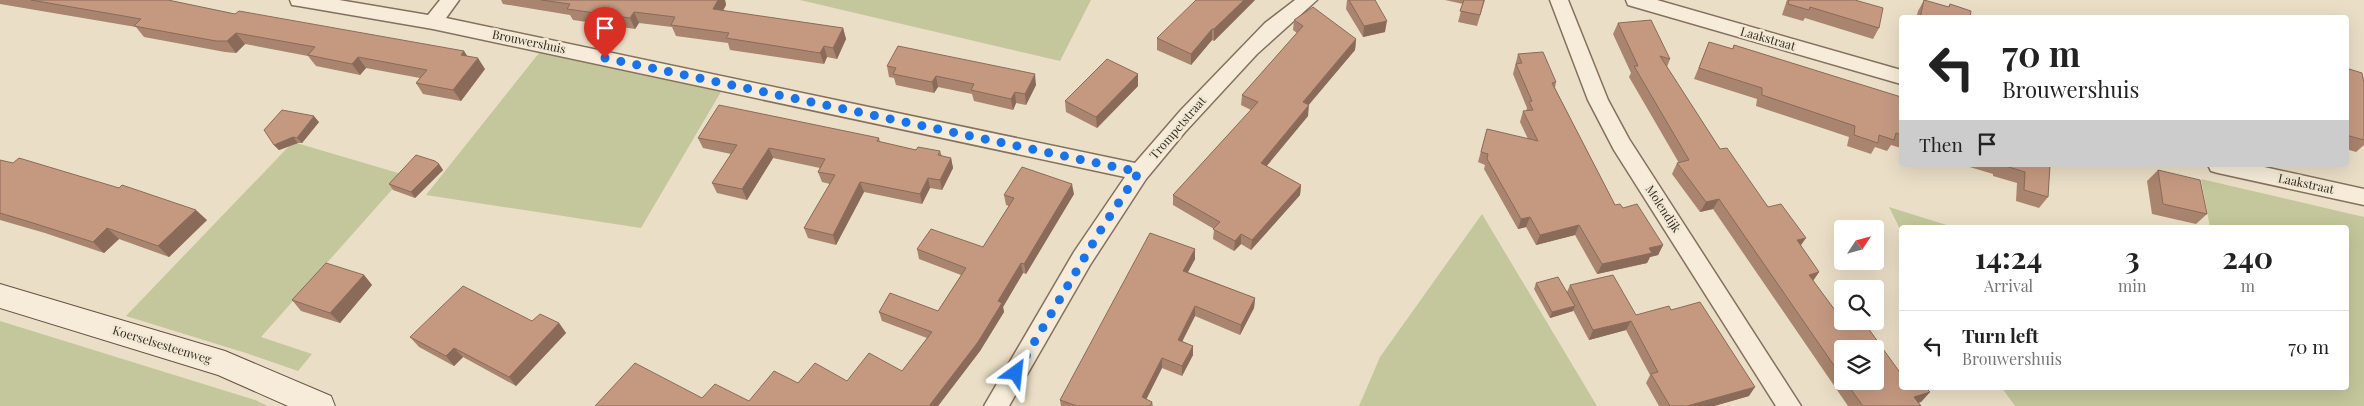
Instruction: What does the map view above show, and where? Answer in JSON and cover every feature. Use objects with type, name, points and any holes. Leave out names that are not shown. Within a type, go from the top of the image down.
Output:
[{"type":"street","name":"Brouwershuis","points":[[299,0],[433,22],[1139,172]]},
{"type":"street","points":[[433,22],[450,0]]},
{"type":"street","name":"Trompetstraat","points":[[996,406],[1102,228],[1139,172],[1262,34],[1283,16],[1308,0]]},
{"type":"street","name":"Molendijk","points":[[1559,0],[1595,91],[1622,144],[1789,406]]},
{"type":"street","name":"Laakstraat","points":[[1635,0],[1899,76]]},
{"type":"street","name":"Laakstraat","points":[[2227,167],[2364,197]]},
{"type":"street","name":"Koerselsesteenweg","points":[[0,296],[225,364],[320,406]]},
{"type":"green space","points":[[800,0],[1091,0],[1060,61]]},
{"type":"green space","points":[[539,53],[722,90],[641,228],[426,195]]},
{"type":"green space","points":[[293,142],[405,175],[261,337],[312,354],[298,371],[126,316]]},
{"type":"green space","points":[[2201,179],[2364,217],[2364,406],[2015,406],[2003,390],[2349,390],[2349,225],[2210,225]]},
{"type":"green space","points":[[1889,207],[1947,225],[1899,225],[1899,227]]},
{"type":"green space","points":[[1482,214],[1597,406],[1359,406],[1380,357]]},
{"type":"green space","points":[[0,321],[255,400],[268,406],[0,406]]},
{"type":"building","points":[[31,0],[168,0],[235,14],[239,11],[464,51],[461,55],[478,58],[453,90],[416,83],[427,70],[358,57],[352,64],[308,55],[315,47],[236,33],[227,41],[216,41],[134,26],[141,19]]},
{"type":"building","points":[[541,0],[718,0],[713,9],[843,28],[833,48],[824,46],[820,53],[726,38],[729,33],[671,25],[675,17],[634,12],[630,18],[567,9],[570,4]]},
{"type":"building","points":[[1196,0],[1244,0],[1212,29],[1191,54],[1157,38]]},
{"type":"building","points":[[1349,0],[1375,0],[1387,21],[1364,26]]},
{"type":"building","points":[[1464,0],[1484,0],[1480,15],[1460,11]]},
{"type":"building","points":[[1789,0],[1855,0],[1883,8],[1879,28],[1810,7],[1809,10],[1788,4]]},
{"type":"building","points":[[1924,0],[1949,7],[1950,4],[1971,11],[1970,15],[1921,15]]},
{"type":"building","points":[[1313,7],[1356,39],[1303,102],[1309,105],[1261,163],[1301,185],[1252,240],[1241,234],[1235,241],[1213,229],[1220,222],[1173,195],[1258,102],[1242,95],[1303,26],[1294,20]]},
{"type":"building","points":[[1651,20],[1670,59],[1660,56],[1720,149],[1727,148],[1768,207],[1781,204],[1806,238],[1797,240],[1819,272],[1809,275],[1834,309],[1834,330],[1869,330],[1877,340],[1834,340],[1834,365],[1719,199],[1706,202],[1677,163],[1689,160],[1634,66],[1638,66],[1618,23]]},
{"type":"building","points":[[1709,42],[1733,49],[1734,45],[1899,96],[1899,134],[1896,133],[1894,140],[1879,135],[1878,143],[1854,135],[1855,126],[1762,95],[1762,88],[1699,68]]},
{"type":"building","points":[[898,46],[1035,74],[1025,94],[1015,92],[1011,99],[971,90],[974,84],[936,76],[932,82],[893,74],[896,68],[887,66]]},
{"type":"building","points":[[1543,52],[1556,82],[1552,83],[1615,205],[1620,204],[1623,208],[1637,204],[1663,245],[1649,248],[1652,253],[1602,264],[1579,225],[1540,235],[1530,217],[1521,219],[1487,159],[1488,154],[1481,152],[1487,129],[1538,141],[1523,111],[1533,110],[1529,102],[1532,101],[1516,64],[1522,63],[1518,54]]},
{"type":"building","points":[[1107,59],[1138,74],[1096,117],[1065,101]]},
{"type":"building","points":[[2349,69],[2362,73],[2364,83],[2364,140],[2349,136]]},
{"type":"building","points":[[719,105],[879,138],[877,141],[916,150],[918,147],[940,151],[938,155],[951,158],[940,180],[928,178],[920,194],[860,182],[833,235],[804,228],[835,175],[818,172],[825,159],[769,148],[742,189],[712,183],[737,145],[698,138]]},
{"type":"building","points":[[282,110],[314,116],[297,138],[293,137],[274,145],[264,130]]},
{"type":"building","points":[[416,155],[439,164],[411,192],[389,184]]},
{"type":"building","points":[[19,158],[119,188],[122,185],[196,210],[158,246],[107,228],[93,242],[0,213],[0,160],[13,163]]},
{"type":"building","points":[[1022,167],[1072,184],[1024,264],[1021,263],[998,301],[1002,303],[978,342],[929,406],[595,406],[635,363],[702,398],[715,384],[749,401],[774,371],[798,383],[815,363],[847,381],[869,353],[902,371],[932,332],[879,312],[890,293],[938,311],[966,268],[917,249],[931,229],[983,247],[1014,198],[1004,195]]},
{"type":"building","points":[[2009,167],[2050,167],[2048,197],[2024,190],[2025,172]]},
{"type":"building","points":[[2158,170],[2200,180],[2207,214],[2163,204]]},
{"type":"building","points":[[1150,233],[1195,249],[1183,271],[1255,298],[1241,325],[1195,306],[1178,340],[1193,346],[1182,366],[1162,358],[1142,397],[1152,402],[1150,406],[1077,406],[1060,400]]},
{"type":"building","points":[[326,263],[364,275],[330,313],[292,300]]},
{"type":"building","points":[[1613,275],[1636,315],[1669,306],[1671,310],[1700,302],[1755,387],[1687,406],[1670,406],[1651,374],[1658,372],[1631,321],[1593,330],[1570,285]]},
{"type":"building","points":[[1558,277],[1575,306],[1552,312],[1536,283]]},
{"type":"building","points":[[463,286],[532,321],[540,314],[559,323],[509,377],[454,348],[446,356],[410,337]]},
{"type":"building","points":[[1884,350],[1899,371],[1899,390],[1928,390],[1930,392],[1914,397],[1921,406],[1863,406],[1851,390],[1884,390]]},
{"type":"route","points":[[605,58],[1139,172],[1102,228],[1016,373]]}]
